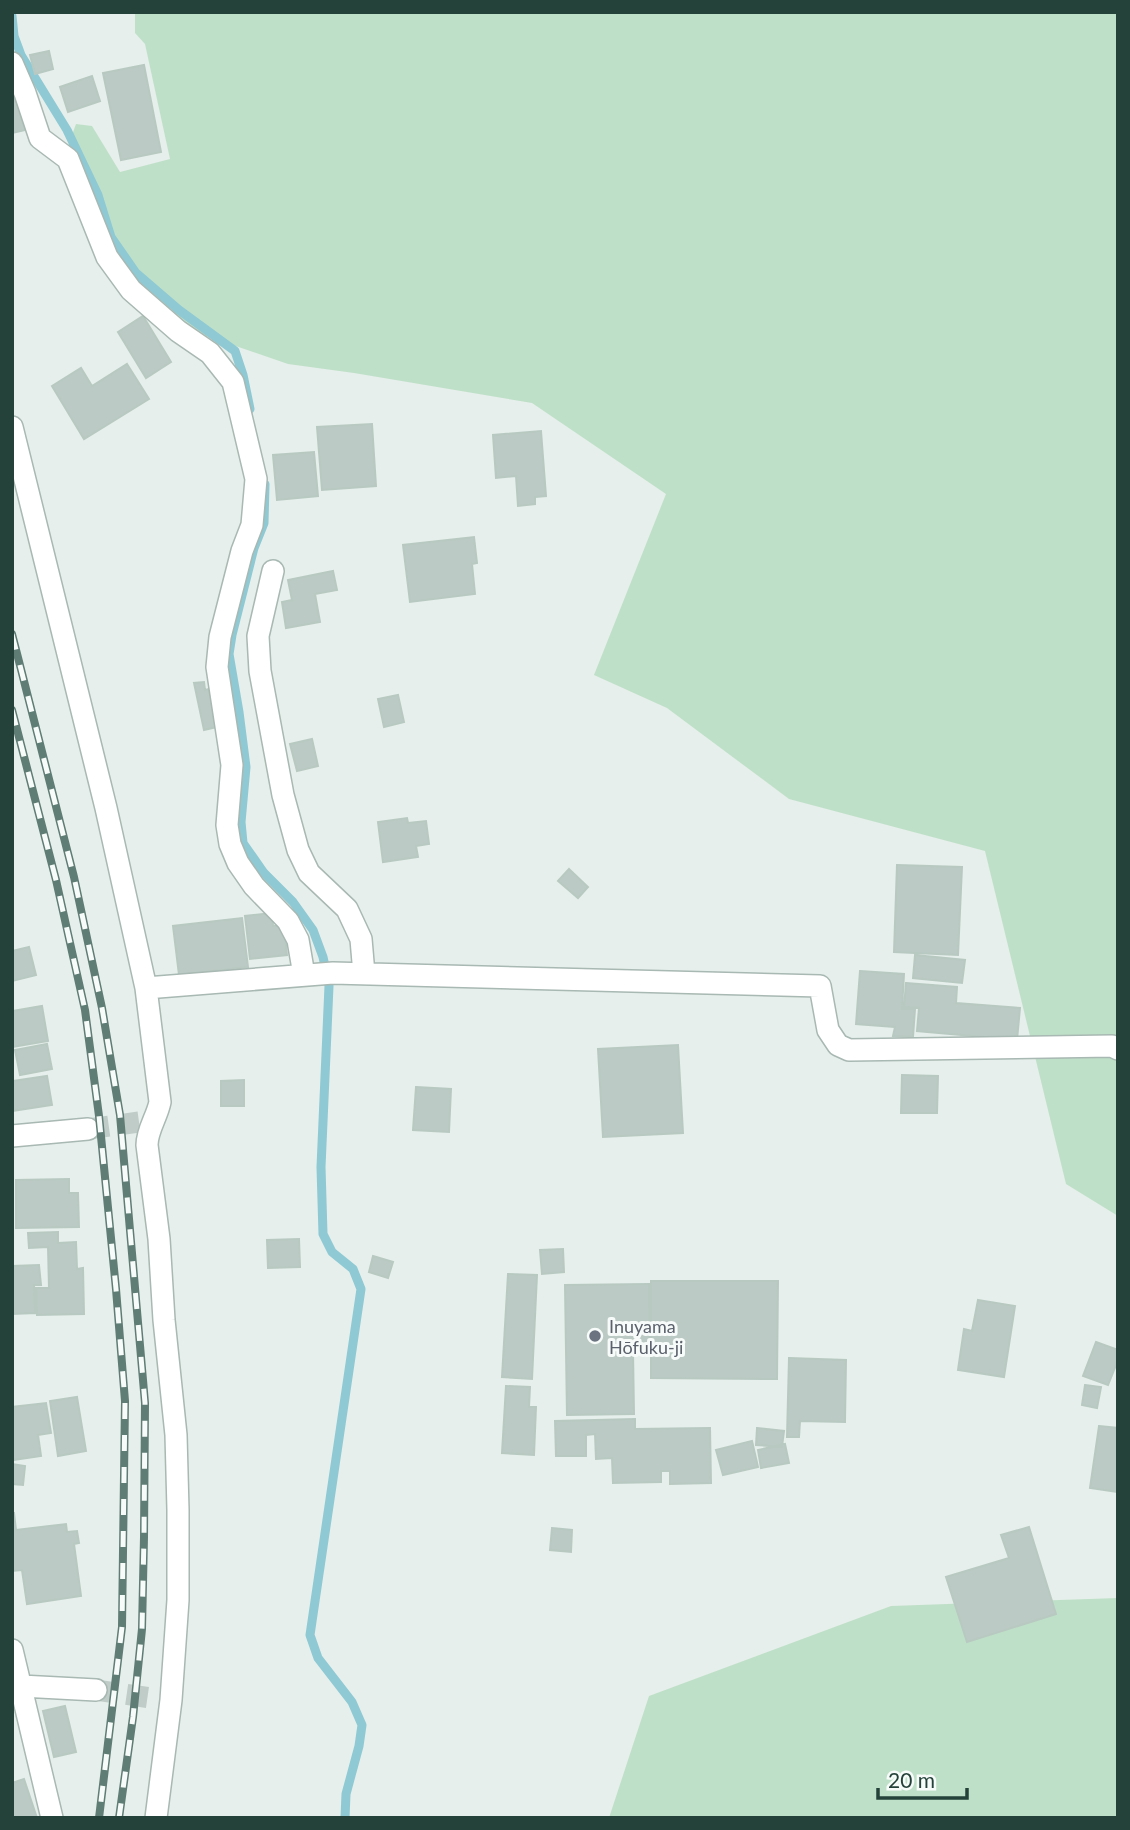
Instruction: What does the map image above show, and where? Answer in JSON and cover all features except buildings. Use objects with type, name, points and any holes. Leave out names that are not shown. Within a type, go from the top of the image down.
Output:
[{"type":"street","points":[[12,63],[40,138],[68,159],[107,257],[131,290],[178,331],[210,353],[233,382],[256,479],[252,525],[242,551],[220,637],[217,667],[232,765],[228,825],[230,844],[238,863],[254,886],[288,921],[319,974]]},
{"type":"street","points":[[12,427],[106,808],[146,988],[160,1102],[158,1111],[146,1121],[176,1435],[178,1600],[161,1699],[156,1818]]},
{"type":"street","points":[[273,571],[258,636],[260,671],[282,795],[298,849],[309,873],[347,909],[360,939],[364,974]]},
{"type":"street","points":[[146,988],[319,974],[820,986],[828,1030],[838,1045],[849,1050],[1112,1046],[1118,1049]]},
{"type":"street","points":[[12,1136],[88,1129]]},
{"type":"street","points":[[12,1650],[52,1818]]},
{"type":"street","points":[[21,1686],[96,1690]]},
{"type":"green space","points":[[135,12],[1118,12],[1118,1216],[1066,1184],[985,851],[789,799],[667,708],[594,675],[666,494],[532,403],[288,364],[195,332],[148,296],[118,262],[68,146],[76,124],[92,126],[120,172],[170,159],[145,44],[135,33]]},
{"type":"green space","points":[[1118,1598],[1118,1818],[609,1818],[649,1696],[891,1606]]},
{"type":"waterway","points":[[12,16],[14,36],[21,55],[67,130],[98,195],[111,237],[136,273],[179,310],[235,351],[250,409]]},
{"type":"waterway","points":[[265,484],[264,523],[254,548],[229,654],[246,767],[241,822],[243,843],[264,873],[293,902],[313,930],[323,957],[329,986],[321,1167],[323,1234],[332,1252],[353,1269],[361,1289],[310,1635],[318,1658],[352,1702],[362,1725],[346,1794],[345,1818]]},
{"type":"tunnel","points":[[88,1129],[139,1122]]},
{"type":"tunnel","points":[[96,1690],[151,1698]]},
{"type":"railway","points":[[12,634],[74,877],[102,1008],[120,1115],[145,1403],[142,1629],[119,1818]]},
{"type":"railway","points":[[12,710],[56,880],[85,1010],[99,1116],[125,1401],[122,1627],[99,1818]]},
{"type":"place","name":"Inuyama Hōfuku-ji","points":[[595,1336]]}]
